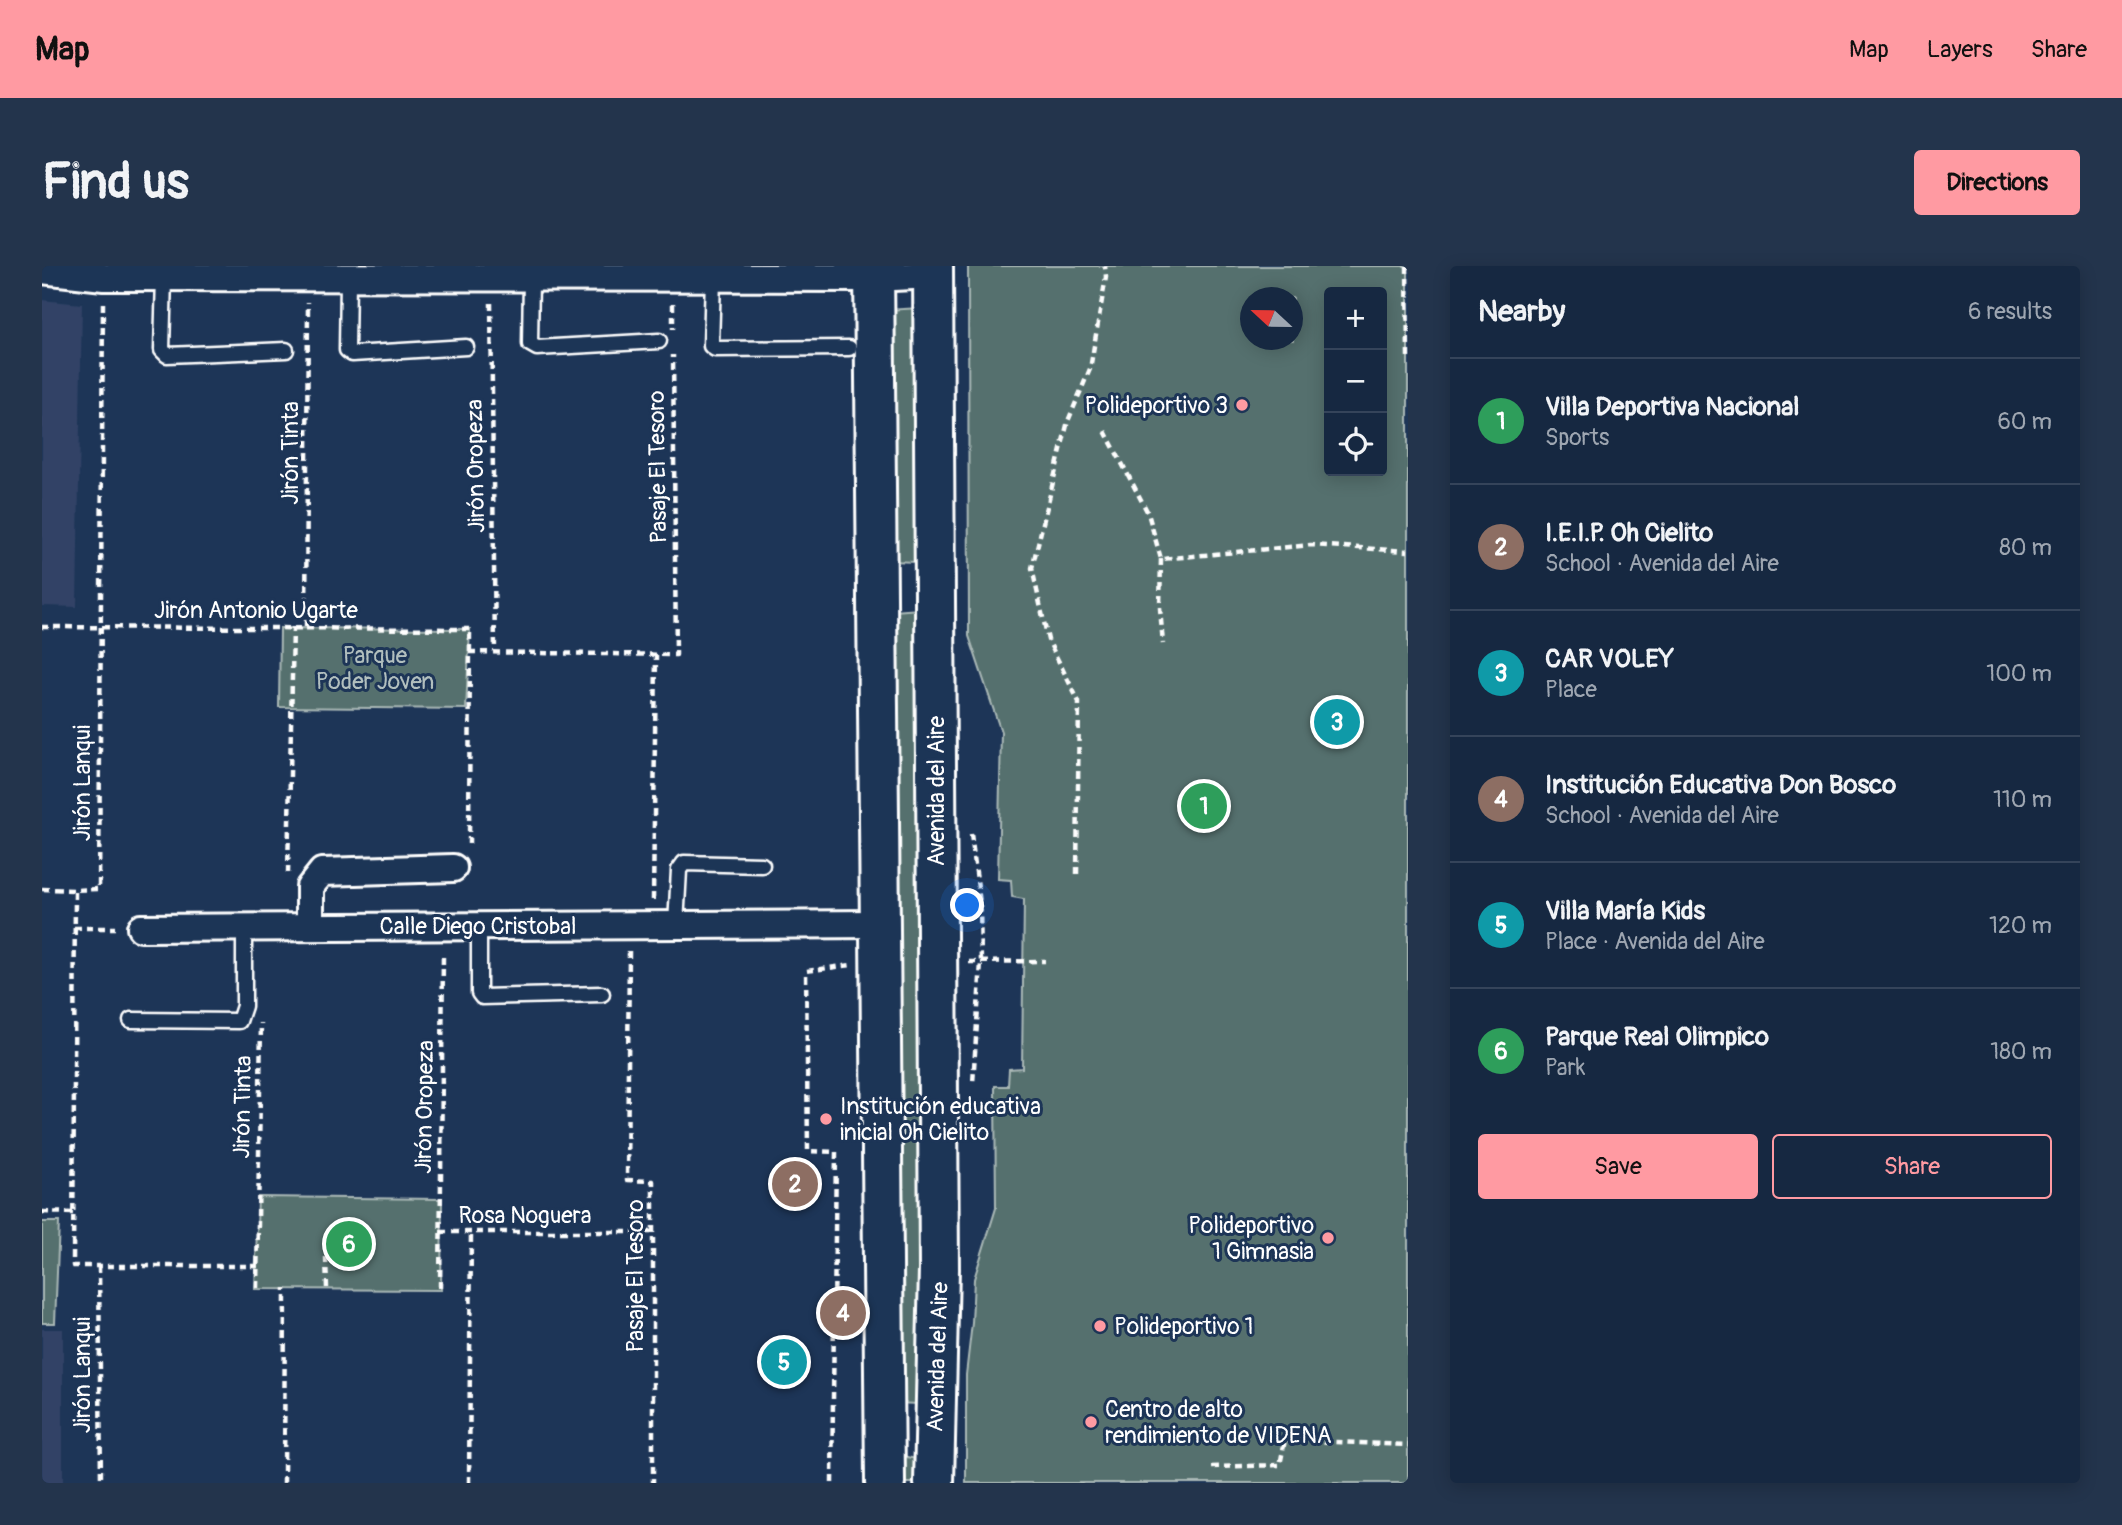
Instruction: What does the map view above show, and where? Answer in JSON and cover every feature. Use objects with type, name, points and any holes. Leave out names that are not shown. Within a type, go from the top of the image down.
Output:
[{"type":"main road","name":"Avenida del Aire","points":[[932,271],[939,1269],[934,1483]]},
{"type":"main road","points":[[874,272],[885,1483]]},
{"type":"main road","points":[[878,591],[935,590]]},
{"type":"main road","points":[[885,1436],[934,1434]]},
{"type":"street","points":[[42,270],[104,277],[258,272],[308,279],[713,278],[932,271]]},
{"type":"street","points":[[298,927],[310,887],[322,872],[461,863]]},
{"type":"street","name":"Calle Diego Cristobal","points":[[141,928],[652,925],[881,942]]},
{"type":"lane","points":[[164,277],[162,350],[167,355],[286,350]]},
{"type":"lane","points":[[713,278],[711,346],[715,349],[849,348]]},
{"type":"lane","points":[[348,279],[347,350],[352,354],[466,346]]},
{"type":"lane","points":[[531,279],[530,344],[537,348],[659,341]]},
{"type":"lane","points":[[652,925],[684,863],[762,865]]},
{"type":"lane","points":[[479,926],[479,993],[482,997],[602,994]]},
{"type":"lane","points":[[131,1020],[239,1021],[244,1006],[244,927]]},
{"type":"path","points":[[1077,874],[1079,702],[1048,640],[1032,568],[1068,421],[1090,369],[1106,277],[1105,266]]},
{"type":"path","points":[[1407,266],[1408,357]]},
{"type":"path","name":"Jirón Lanqui","points":[[75,890],[99,889],[104,277]]},
{"type":"path","points":[[673,278],[673,334]]},
{"type":"path","name":"Jirón Tinta","points":[[306,627],[308,279]]},
{"type":"path","name":"Jirón Oropeza","points":[[490,279],[495,652]]},
{"type":"path","name":"Pasaje El Tesoro","points":[[653,1483],[653,1181],[627,1180],[652,925],[656,654],[676,655],[673,348]]},
{"type":"path","points":[[1105,431],[1148,513],[1161,559],[1163,644]]},
{"type":"path","points":[[1161,559],[1311,545],[1408,551]]},
{"type":"path","name":"Jirón Antonio Ugarte","points":[[42,627],[470,629],[469,652]]},
{"type":"path","points":[[293,627],[298,927]]},
{"type":"path","points":[[461,863],[469,652],[656,654]]},
{"type":"path","points":[[42,889],[75,890],[72,1266],[258,1266]]},
{"type":"path","name":"Jirón Oropeza","points":[[440,1288],[444,926]]},
{"type":"path","points":[[74,928],[141,928]]},
{"type":"path","points":[[832,1483],[836,1153],[808,1151],[806,971],[881,942]]},
{"type":"path","points":[[936,960],[1045,961]]},
{"type":"path","name":"Jirón Tinta","points":[[257,1288],[261,1022]]},
{"type":"path","points":[[42,1212],[73,1213]]},
{"type":"path","name":"Rosa Noguera","points":[[440,1232],[653,1232]]},
{"type":"path","points":[[469,1483],[471,1232]]},
{"type":"path","points":[[326,1257],[327,1288]]},
{"type":"path","name":"Jirón Lanqui","points":[[99,1266],[100,1483]]},
{"type":"path","points":[[285,1288],[285,1483]]},
{"type":"path","points":[[1212,1467],[1280,1465],[1285,1440],[1408,1445]]},
{"type":"shaded area","points":[[42,300],[82,304],[77,607],[42,606]]},
{"type":"shaded area","points":[[42,1329],[63,1329],[63,1483],[42,1483]]},
{"type":"green space","points":[[968,266],[1408,266],[1408,1483],[966,1483],[966,1375],[974,1279],[996,1208],[995,1086],[1008,1086],[1009,1069],[1022,1068],[1024,899],[1012,897],[1011,880],[998,879],[1001,732],[969,636]]},
{"type":"green space","points":[[920,308],[916,562],[891,561],[887,310]]},
{"type":"green space","points":[[919,609],[918,1404],[896,1403],[894,611]]},
{"type":"green space","name":"Parque Poder Joven","points":[[280,628],[470,629],[466,709],[279,707]]},
{"type":"green space","points":[[258,1197],[442,1199],[441,1290],[255,1289]]},
{"type":"green space","points":[[42,1222],[59,1222],[55,1323],[42,1323]]},
{"type":"green space","points":[[900,1459],[916,1459],[922,1483],[894,1483]]},
{"type":"place","name":"Polideportivo 3","points":[[1242,405]]},
{"type":"place","name":"CAR VOLEY","points":[[1337,722]]},
{"type":"place","name":"Villa Deportiva Nacional","points":[[1204,806]]},
{"type":"place","name":"Institución educativa inicial Oh Cielito","points":[[826,1119]]},
{"type":"place","name":"I.E.I.P. Oh Cielito","points":[[795,1184]]},
{"type":"place","name":"Polideportivo 1 Gimnasia","points":[[1328,1238]]},
{"type":"place","name":"Parque Real Olimpico","points":[[349,1244]]},
{"type":"place","name":"Institución Educativa Don Bosco","points":[[843,1313]]},
{"type":"place","name":"Polideportivo 1","points":[[1100,1326]]},
{"type":"place","name":"Villa María Kids","points":[[784,1362]]},
{"type":"place","name":"Centro de alto rendimiento de VIDENA","points":[[1091,1422]]}]
